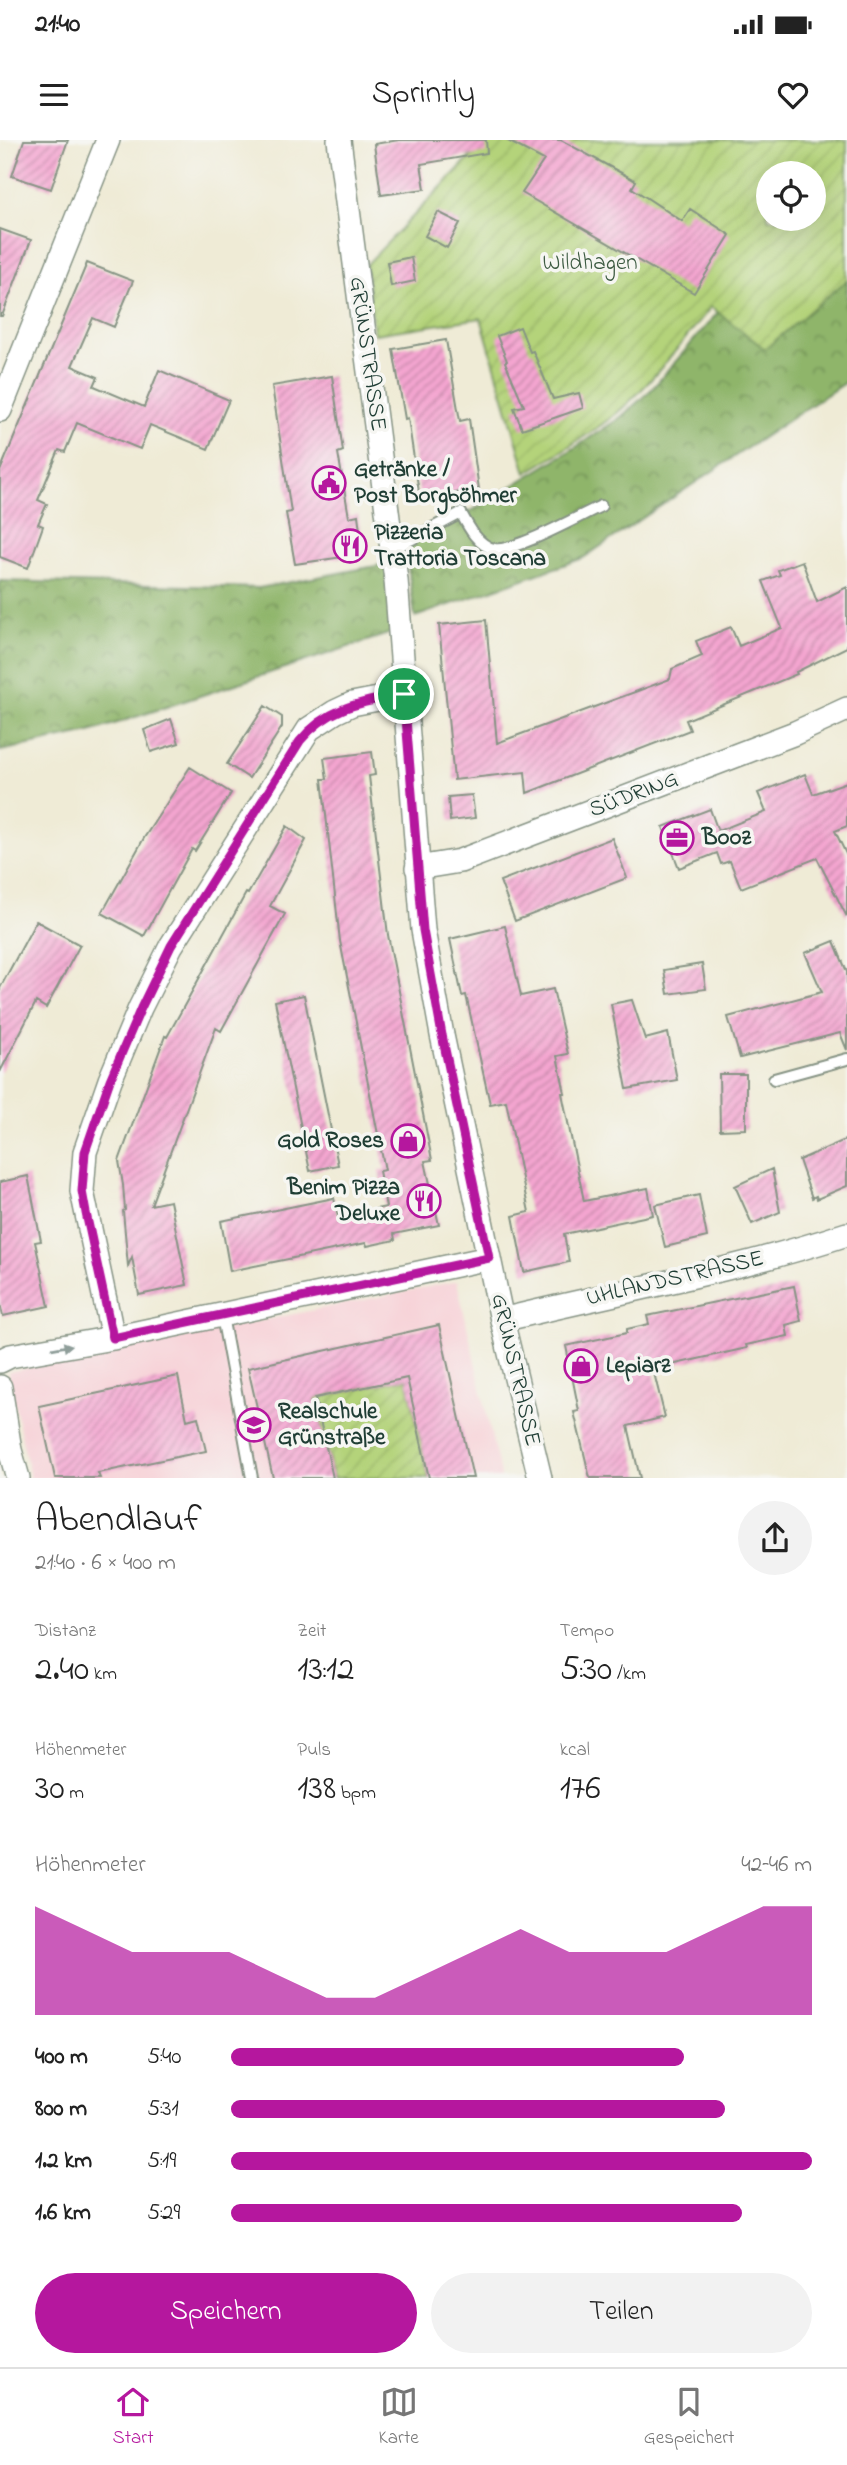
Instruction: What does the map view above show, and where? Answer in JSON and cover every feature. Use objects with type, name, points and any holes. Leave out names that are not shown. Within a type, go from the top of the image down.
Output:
[{"type":"street","points":[[0,410],[108,140]]},
{"type":"street","name":"GRÜNSTRASSE","points":[[339,140],[393,550],[423,930],[502,1320],[540,1478]]},
{"type":"street","points":[[113,1338],[82,1191],[83,1169],[85,1152],[110,1080],[141,1008],[171,946],[305,735],[335,712],[352,704],[404,694]]},
{"type":"street","name":"SÜDRING","points":[[417,868],[460,861],[782,738],[847,709]]},
{"type":"street","name":"UHLANDSTRASSE","points":[[502,1320],[740,1264],[847,1234]]},
{"type":"street","points":[[0,1361],[10,1356],[222,1316],[489,1258]]},
{"type":"street","points":[[0,1387],[10,1450],[18,1478]]},
{"type":"lane","points":[[393,550],[461,513],[469,529],[491,549],[509,549],[601,506]]},
{"type":"lane","points":[[774,1079],[847,1059]]},
{"type":"lane","points":[[222,1316],[251,1478]]},
{"type":"shaded area","name":"Realschule Grünstraße","points":[[457,1281],[501,1478],[30,1478],[8,1372]]},
{"type":"green space","name":"Wildhagen","points":[[482,140],[847,140],[847,280],[765,349],[711,307],[655,375],[617,413],[526,473],[481,318],[374,334],[366,265],[471,156]]},
{"type":"green space","points":[[847,280],[847,381],[583,558],[415,617],[405,545],[468,513],[621,417],[652,389],[718,312],[765,348]]},
{"type":"green space","points":[[387,564],[397,631],[90,732],[0,751],[0,581],[259,588]]},
{"type":"green space","points":[[407,1378],[429,1478],[333,1478],[315,1398]]},
{"type":"building","points":[[24,140],[68,140],[51,189],[12,176]]},
{"type":"building","points":[[399,140],[486,140],[487,153],[421,164],[425,189],[381,195],[374,144]]},
{"type":"building","points":[[506,140],[561,140],[636,181],[632,188],[682,221],[690,209],[730,235],[694,293],[522,193],[544,160]]},
{"type":"building","points":[[438,212],[460,223],[447,248],[425,236]]},
{"type":"building","points":[[0,229],[31,240],[2,316],[0,316]]},
{"type":"building","points":[[411,257],[415,281],[391,286],[387,262]]},
{"type":"building","points":[[87,263],[133,281],[114,327],[93,318],[72,366],[98,377],[94,386],[144,407],[159,370],[229,400],[208,449],[150,425],[140,449],[77,423],[65,452],[59,450],[38,500],[47,504],[38,524],[43,526],[28,568],[0,557],[0,471]]},
{"type":"building","points":[[520,327],[553,399],[579,393],[583,408],[522,429],[514,408],[524,406],[497,336]]},
{"type":"building","points":[[446,340],[460,421],[469,419],[479,489],[420,499],[408,418],[405,419],[393,349]]},
{"type":"building","points":[[332,376],[343,451],[338,453],[349,517],[358,515],[363,554],[295,564],[286,513],[291,512],[272,386]]},
{"type":"building","points":[[802,561],[817,602],[847,587],[847,647],[796,672],[797,674],[686,720],[690,730],[527,793],[525,772],[454,780],[439,625],[486,620],[497,743],[670,679],[672,669],[702,656],[696,641],[731,627],[739,646],[782,628],[763,581],[780,575],[778,570]]},
{"type":"building","points":[[265,706],[282,717],[282,727],[249,778],[227,764]]},
{"type":"building","points":[[171,719],[179,743],[151,752],[144,730]]},
{"type":"building","points":[[372,752],[375,775],[369,776],[388,935],[432,1160],[425,1161],[439,1225],[394,1234],[395,1240],[367,1246],[366,1243],[230,1271],[221,1221],[334,1198],[338,1217],[386,1207],[379,1171],[385,1170],[340,941],[322,779],[327,779],[324,758]]},
{"type":"building","points":[[190,767],[231,793],[195,851],[192,849],[144,936],[102,913],[144,838]]},
{"type":"building","points":[[805,774],[813,794],[847,782],[847,826],[835,831],[847,856],[847,917],[817,858],[741,888],[730,861],[721,864],[717,853],[679,868],[663,827],[710,809],[718,831],[766,812],[758,793]]},
{"type":"building","points":[[472,795],[475,818],[450,821],[448,797]]},
{"type":"building","points":[[287,826],[306,840],[270,906],[285,914],[221,1031],[216,1028],[151,1205],[170,1201],[187,1285],[139,1295],[132,1257],[128,1266],[119,1161],[165,1036],[167,1037],[246,893],[248,894]]},
{"type":"building","points":[[612,838],[627,878],[515,921],[500,881]]},
{"type":"building","points":[[36,921],[80,945],[46,1008],[36,1002],[0,1072],[0,988]]},
{"type":"building","points":[[505,926],[521,996],[553,989],[568,1054],[557,1056],[565,1093],[562,1093],[584,1201],[648,1188],[653,1215],[564,1234],[569,1262],[524,1272],[513,1216],[529,1212],[506,1101],[490,1104],[466,995],[462,996],[450,939]]},
{"type":"building","points":[[834,941],[847,972],[847,1050],[840,1033],[740,1058],[728,1017],[822,992],[805,953]]},
{"type":"building","points":[[702,964],[706,989],[668,994],[664,970]]},
{"type":"building","points":[[304,995],[338,1165],[310,1171],[275,1001]]},
{"type":"building","points":[[632,1000],[645,1039],[668,1033],[677,1080],[627,1089],[611,1004]]},
{"type":"building","points":[[719,1074],[746,1074],[746,1129],[720,1130]]},
{"type":"building","points":[[847,1139],[847,1186],[817,1199],[816,1196],[812,1198],[799,1160]]},
{"type":"building","points":[[772,1169],[780,1212],[752,1224],[735,1186]]},
{"type":"building","points":[[28,1176],[41,1241],[35,1242],[49,1306],[3,1316],[0,1304],[0,1182]]},
{"type":"building","points":[[699,1195],[707,1237],[665,1247],[655,1205]]},
{"type":"building","points":[[794,1286],[801,1321],[786,1325],[788,1336],[653,1369],[665,1417],[628,1426],[640,1478],[590,1478],[574,1412],[579,1411],[566,1346],[627,1333],[627,1329],[649,1324],[647,1316]]},
{"type":"building","points":[[439,1325],[473,1478],[429,1478],[407,1378],[315,1398],[333,1478],[273,1478],[248,1368]]},
{"type":"building","points":[[178,1376],[187,1420],[198,1417],[206,1451],[98,1473],[100,1478],[55,1478],[39,1406]]},
{"type":"place","name":"Getränke / Post Borgböhmer","points":[[329,483]]},
{"type":"place","name":"Pizzeria Trattoria Toscana","points":[[350,546]]},
{"type":"place","name":"Booz","points":[[677,838]]},
{"type":"place","name":"Gold Roses","points":[[408,1141]]},
{"type":"place","name":"Benim Pizza Deluxe","points":[[424,1201]]},
{"type":"place","name":"Lepiarz","points":[[581,1366]]},
{"type":"place","name":"Realschule Grünstraße","points":[[254,1425]]},
{"type":"route","points":[[404,694],[423,930],[489,1258],[113,1338],[82,1191],[83,1169],[85,1152],[110,1080],[141,1008],[171,946],[309,729],[352,704],[404,694]]}]
